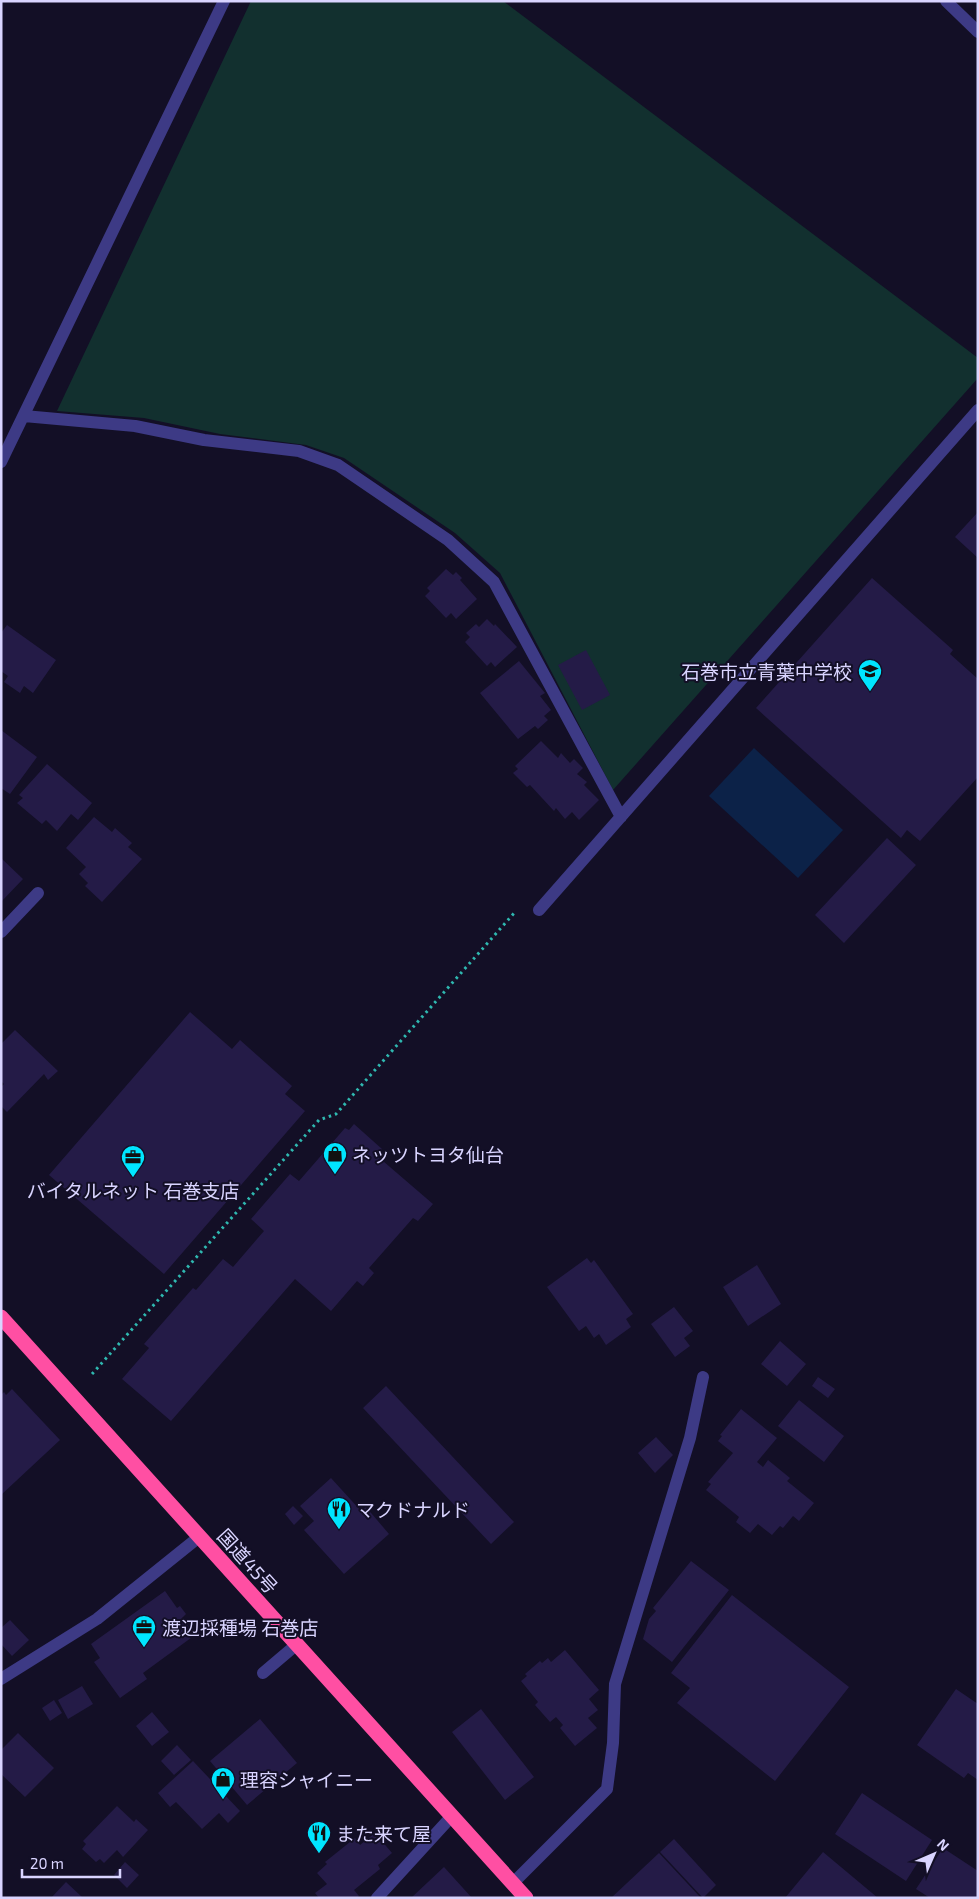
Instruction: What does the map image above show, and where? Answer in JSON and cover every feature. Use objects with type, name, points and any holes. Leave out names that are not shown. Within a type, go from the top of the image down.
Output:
[{"type":"highway","name":"国道45号","points":[[1,1317],[526,1898]]},
{"type":"street","points":[[1,462],[224,1]]},
{"type":"street","points":[[946,1],[978,32]]},
{"type":"street","points":[[539,910],[978,410]]},
{"type":"street","points":[[24,416],[135,426],[204,440],[300,451],[338,465],[448,540],[494,582],[620,817]]},
{"type":"street","points":[[1,932],[38,893]]},
{"type":"street","points":[[513,1883],[607,1789],[613,1743],[615,1684],[690,1438],[703,1377]]},
{"type":"street","points":[[1,1679],[97,1619],[199,1537]]},
{"type":"street","points":[[263,1673],[296,1644]]},
{"type":"street","points":[[378,1898],[452,1817]]},
{"type":"path","points":[[92,1374],[319,1120],[336,1114],[517,910],[539,910]]},
{"type":"green space","points":[[251,1],[503,1],[978,358],[978,378],[613,790],[500,573],[455,533],[344,458],[306,445],[220,434],[144,418],[57,411]]},
{"type":"water","points":[[754,748],[843,830],[798,878],[709,796]]},
{"type":"building","points":[[978,512],[978,558],[955,537]]},
{"type":"building","points":[[446,569],[453,575],[456,572],[462,578],[460,580],[477,599],[456,619],[451,613],[446,618],[425,596],[430,591],[427,588]]},
{"type":"building","points":[[872,578],[953,650],[950,654],[978,679],[978,777],[920,841],[907,830],[901,838],[756,708]]},
{"type":"building","points":[[487,619],[494,626],[495,624],[517,647],[495,667],[491,662],[487,666],[465,642],[470,637],[466,633],[476,624],[479,627]]},
{"type":"building","points":[[7,625],[56,660],[33,693],[24,686],[20,693],[4,682],[8,676],[1,671],[1,633]]},
{"type":"building","points":[[586,650],[610,695],[582,710],[558,665]]},
{"type":"building","points":[[519,661],[545,693],[540,696],[551,710],[544,716],[548,720],[538,729],[535,726],[518,739],[480,693]]},
{"type":"building","points":[[1,730],[37,757],[10,794],[1,788]]},
{"type":"building","points":[[541,741],[558,758],[561,753],[570,763],[574,759],[583,768],[577,774],[587,782],[584,785],[599,800],[579,820],[572,812],[565,819],[556,808],[554,811],[530,785],[527,787],[513,773],[518,769],[515,766]]},
{"type":"building","points":[[47,764],[92,803],[78,820],[71,814],[57,831],[46,820],[42,824],[17,803],[23,798],[19,795]]},
{"type":"building","points":[[94,817],[112,832],[115,828],[132,843],[128,847],[142,859],[102,902],[85,886],[88,883],[79,874],[86,867],[66,848]]},
{"type":"building","points":[[887,838],[916,865],[844,943],[815,915]]},
{"type":"building","points":[[1,858],[23,879],[1,902]]},
{"type":"building","points":[[190,1012],[232,1049],[240,1040],[292,1086],[285,1094],[305,1111],[164,1274],[49,1175]]},
{"type":"building","points":[[15,1030],[58,1071],[48,1080],[44,1074],[7,1112],[1,1106],[1,1087],[4,1084],[1,1081],[1,1044]]},
{"type":"building","points":[[354,1124],[382,1149],[376,1155],[433,1204],[418,1221],[413,1218],[369,1268],[374,1273],[363,1286],[357,1281],[331,1311],[295,1279],[171,1421],[122,1379],[149,1348],[144,1344],[193,1288],[196,1290],[223,1259],[233,1267],[264,1231],[251,1219],[290,1174],[299,1181],[345,1128],[349,1130]]},
{"type":"building","points":[[587,1258],[591,1263],[594,1260],[633,1314],[626,1319],[631,1327],[606,1345],[599,1334],[594,1338],[586,1326],[579,1331],[547,1287]]},
{"type":"building","points":[[757,1265],[781,1304],[748,1326],[723,1287]]},
{"type":"building","points":[[674,1307],[693,1331],[684,1338],[690,1346],[675,1357],[651,1324]]},
{"type":"building","points":[[780,1341],[806,1364],[787,1386],[761,1364]]},
{"type":"building","points":[[818,1377],[835,1389],[828,1398],[812,1386]]},
{"type":"building","points":[[386,1386],[514,1522],[491,1544],[363,1408]]},
{"type":"building","points":[[12,1389],[60,1440],[1,1495],[1,1395],[4,1392],[6,1395]]},
{"type":"building","points":[[799,1400],[844,1436],[824,1462],[778,1426]]},
{"type":"building","points":[[741,1409],[777,1438],[757,1462],[763,1467],[768,1460],[790,1478],[787,1481],[814,1503],[799,1521],[793,1516],[783,1528],[780,1526],[772,1535],[758,1524],[750,1533],[736,1522],[739,1517],[706,1490],[711,1484],[708,1482],[733,1453],[718,1441],[722,1436],[720,1435]]},
{"type":"building","points":[[656,1437],[673,1455],[655,1473],[638,1453]]},
{"type":"building","points":[[331,1478],[361,1511],[366,1507],[389,1534],[344,1574],[304,1530],[314,1521],[300,1506]]},
{"type":"building","points":[[293,1506],[303,1516],[294,1525],[285,1514]]},
{"type":"building","points":[[691,1561],[729,1590],[672,1662],[643,1639],[649,1619],[656,1611],[653,1608]]},
{"type":"building","points":[[165,1591],[177,1608],[180,1606],[186,1614],[182,1618],[195,1635],[143,1673],[147,1679],[120,1698],[94,1662],[100,1658],[91,1644]]},
{"type":"building","points":[[732,1595],[849,1687],[775,1781],[677,1703],[690,1688],[671,1673]]},
{"type":"building","points":[[10,1620],[29,1640],[12,1656],[1,1644],[1,1628]]},
{"type":"building","points":[[565,1650],[599,1690],[589,1699],[598,1710],[588,1718],[597,1728],[575,1746],[560,1728],[563,1725],[556,1717],[550,1722],[535,1705],[538,1702],[521,1681],[527,1676],[525,1674],[540,1661],[542,1663],[548,1658],[551,1662]]},
{"type":"building","points":[[82,1686],[93,1704],[68,1719],[58,1700]]},
{"type":"building","points":[[956,1689],[978,1704],[978,1780],[968,1773],[964,1778],[917,1745]]},
{"type":"building","points":[[54,1700],[62,1713],[50,1721],[42,1708]]},
{"type":"building","points":[[481,1709],[534,1777],[505,1800],[452,1732]]},
{"type":"building","points":[[152,1712],[169,1732],[152,1746],[136,1726]]},
{"type":"building","points":[[260,1719],[297,1763],[247,1805],[210,1761]]},
{"type":"building","points":[[18,1733],[54,1768],[25,1797],[1,1774],[1,1750]]},
{"type":"building","points":[[177,1745],[191,1760],[174,1775],[161,1761]]},
{"type":"building","points":[[193,1761],[240,1811],[228,1823],[219,1813],[202,1829],[176,1802],[170,1807],[158,1793]]},
{"type":"building","points":[[862,1793],[932,1840],[906,1881],[835,1834]]},
{"type":"building","points":[[117,1806],[134,1822],[136,1819],[148,1830],[123,1857],[117,1850],[104,1863],[100,1859],[96,1862],[82,1849],[86,1844],[83,1841]]},
{"type":"building","points":[[375,1833],[392,1853],[378,1865],[380,1869],[354,1890],[359,1896],[357,1898],[319,1898],[315,1893],[327,1884],[317,1873],[327,1864],[325,1862],[355,1838],[360,1845]]},
{"type":"building","points":[[674,1839],[716,1885],[703,1898],[660,1852]]},
{"type":"building","points":[[943,1848],[978,1871],[978,1898],[930,1898],[916,1889]]},
{"type":"building","points":[[823,1852],[878,1898],[785,1898]]},
{"type":"building","points":[[659,1853],[701,1898],[611,1898]]},
{"type":"building","points":[[125,1862],[139,1875],[127,1888],[114,1875]]},
{"type":"building","points":[[444,1867],[472,1898],[411,1898]]},
{"type":"building","points":[[66,1882],[83,1898],[51,1898]]},
{"type":"place","name":"石巻市立青葉中学校","points":[[870,692]]},
{"type":"place","name":"ネッツトヨタ仙台","points":[[335,1175]]},
{"type":"place","name":"バイタルネット 石巻支店","points":[[133,1178]]},
{"type":"place","name":"マクドナルド","points":[[339,1530]]},
{"type":"place","name":"渡辺採種場 石巻店","points":[[144,1648]]},
{"type":"place","name":"理容シャイニー","points":[[223,1800]]},
{"type":"place","name":"また来て屋","points":[[319,1854]]}]
